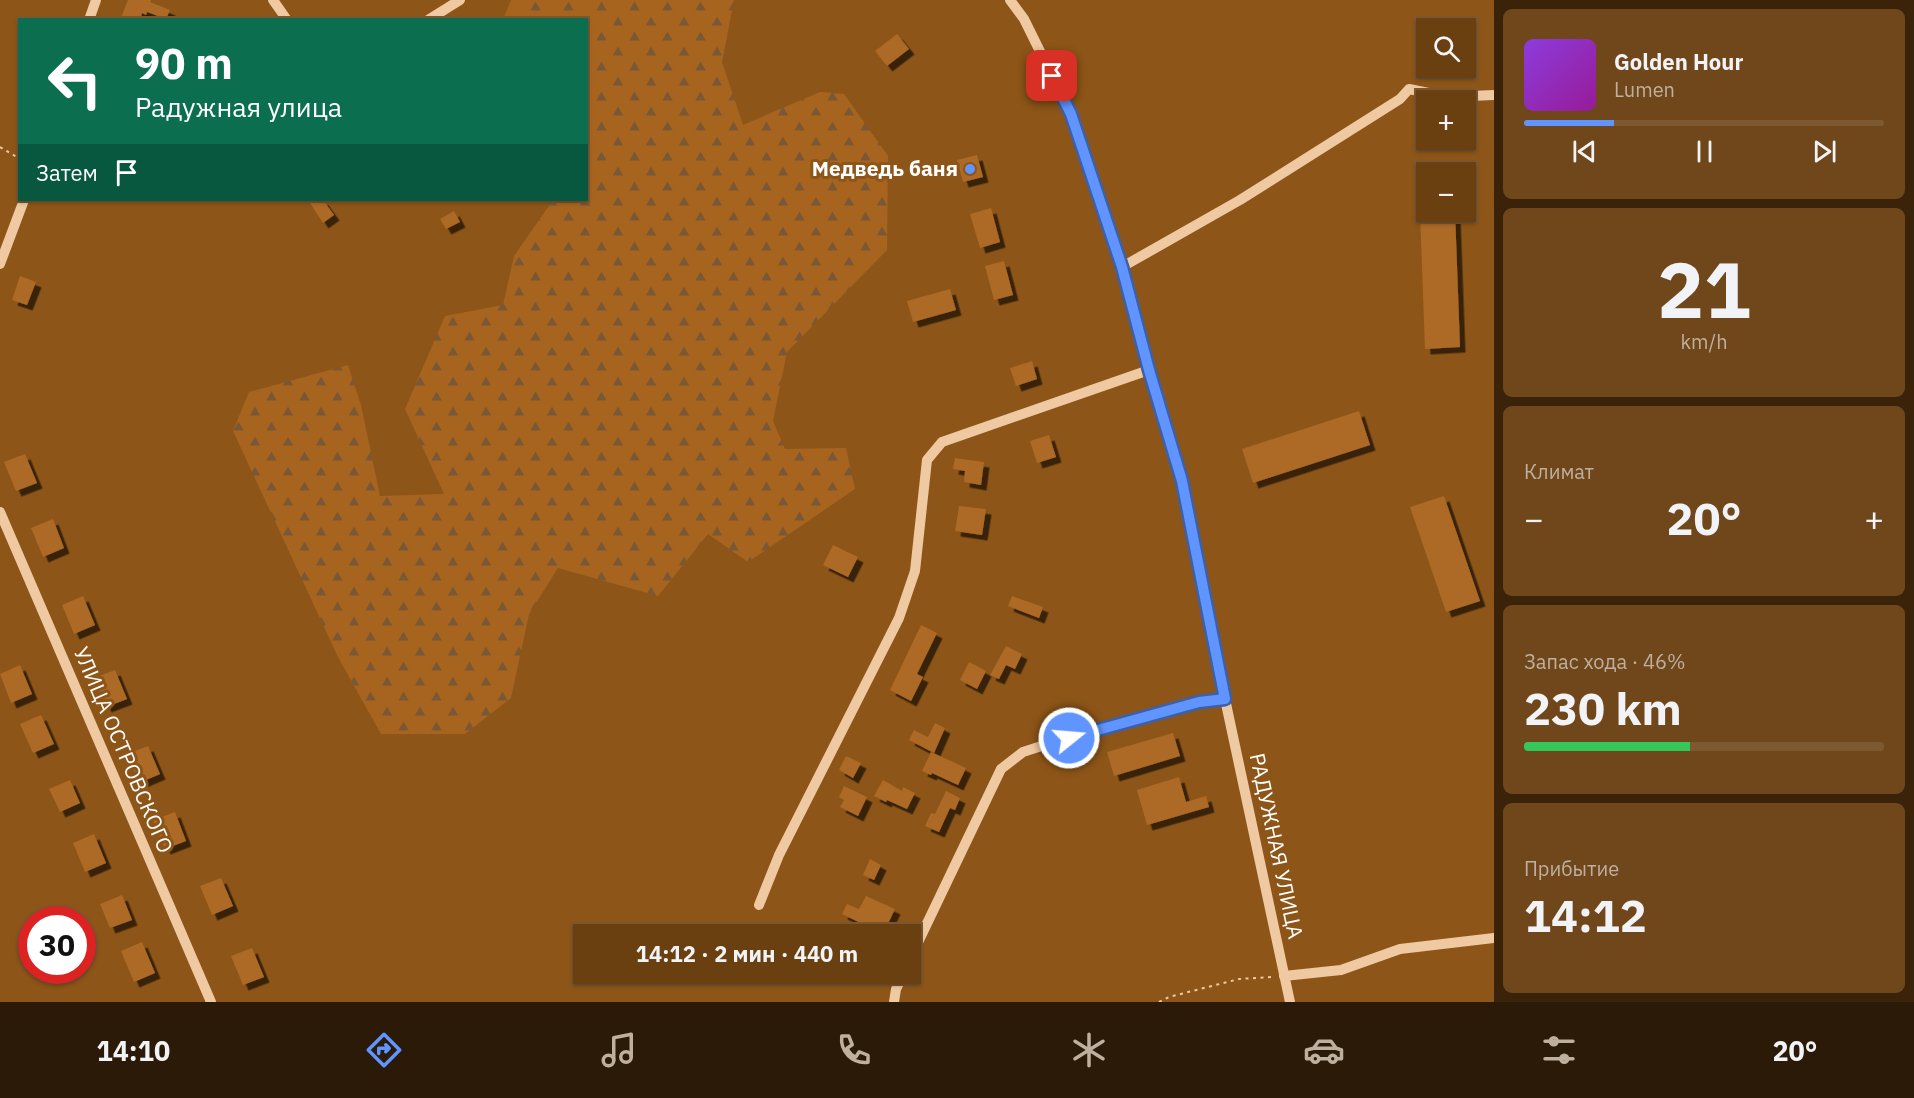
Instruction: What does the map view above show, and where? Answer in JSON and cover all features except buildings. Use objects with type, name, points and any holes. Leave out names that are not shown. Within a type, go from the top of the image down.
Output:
[{"type":"street","points":[[90,18],[96,0]]},
{"type":"street","points":[[273,0],[286,18]]},
{"type":"street","points":[[431,18],[460,0]]},
{"type":"street","name":"РАДУЖНАЯ УЛИЦА","points":[[1010,0],[1024,19],[1071,114],[1122,267],[1149,370],[1182,481],[1225,699],[1290,1002]]},
{"type":"street","points":[[1122,267],[1240,200],[1400,99],[1409,89],[1448,97],[1494,95]]},
{"type":"street","points":[[0,264],[24,201]]},
{"type":"street","points":[[759,905],[779,855],[899,618],[915,571],[927,460],[942,442],[1149,370]]},
{"type":"street","name":"УЛИЦА ОСТРОВСКОГО","points":[[0,513],[211,1002]]},
{"type":"street","points":[[921,936],[1001,769],[1023,752],[1091,730],[1199,702],[1225,699]]},
{"type":"street","points":[[1284,976],[1341,970],[1400,949],[1494,938]]},
{"type":"street","points":[[894,1002],[899,984]]},
{"type":"path","points":[[0,147],[18,158]]},
{"type":"path","points":[[1159,1002],[1169,997],[1239,979],[1284,976]]},
{"type":"green space","points":[[511,0],[734,0],[722,62],[743,125],[820,92],[844,94],[888,156],[887,250],[787,352],[773,421],[785,449],[846,448],[855,489],[748,562],[708,534],[658,596],[558,568],[529,614],[511,698],[465,734],[381,734],[338,657],[233,431],[249,392],[348,365],[361,405],[380,496],[444,494],[405,409],[445,316],[503,305],[514,256],[552,201],[588,201],[588,18],[503,18]]},
{"type":"place","name":"Медведь баня","points":[[970,169]]},
{"type":"route","points":[[1052,76],[1071,114],[1122,267],[1149,370],[1182,481],[1225,699],[1199,702],[1091,730],[1069,738]]}]
